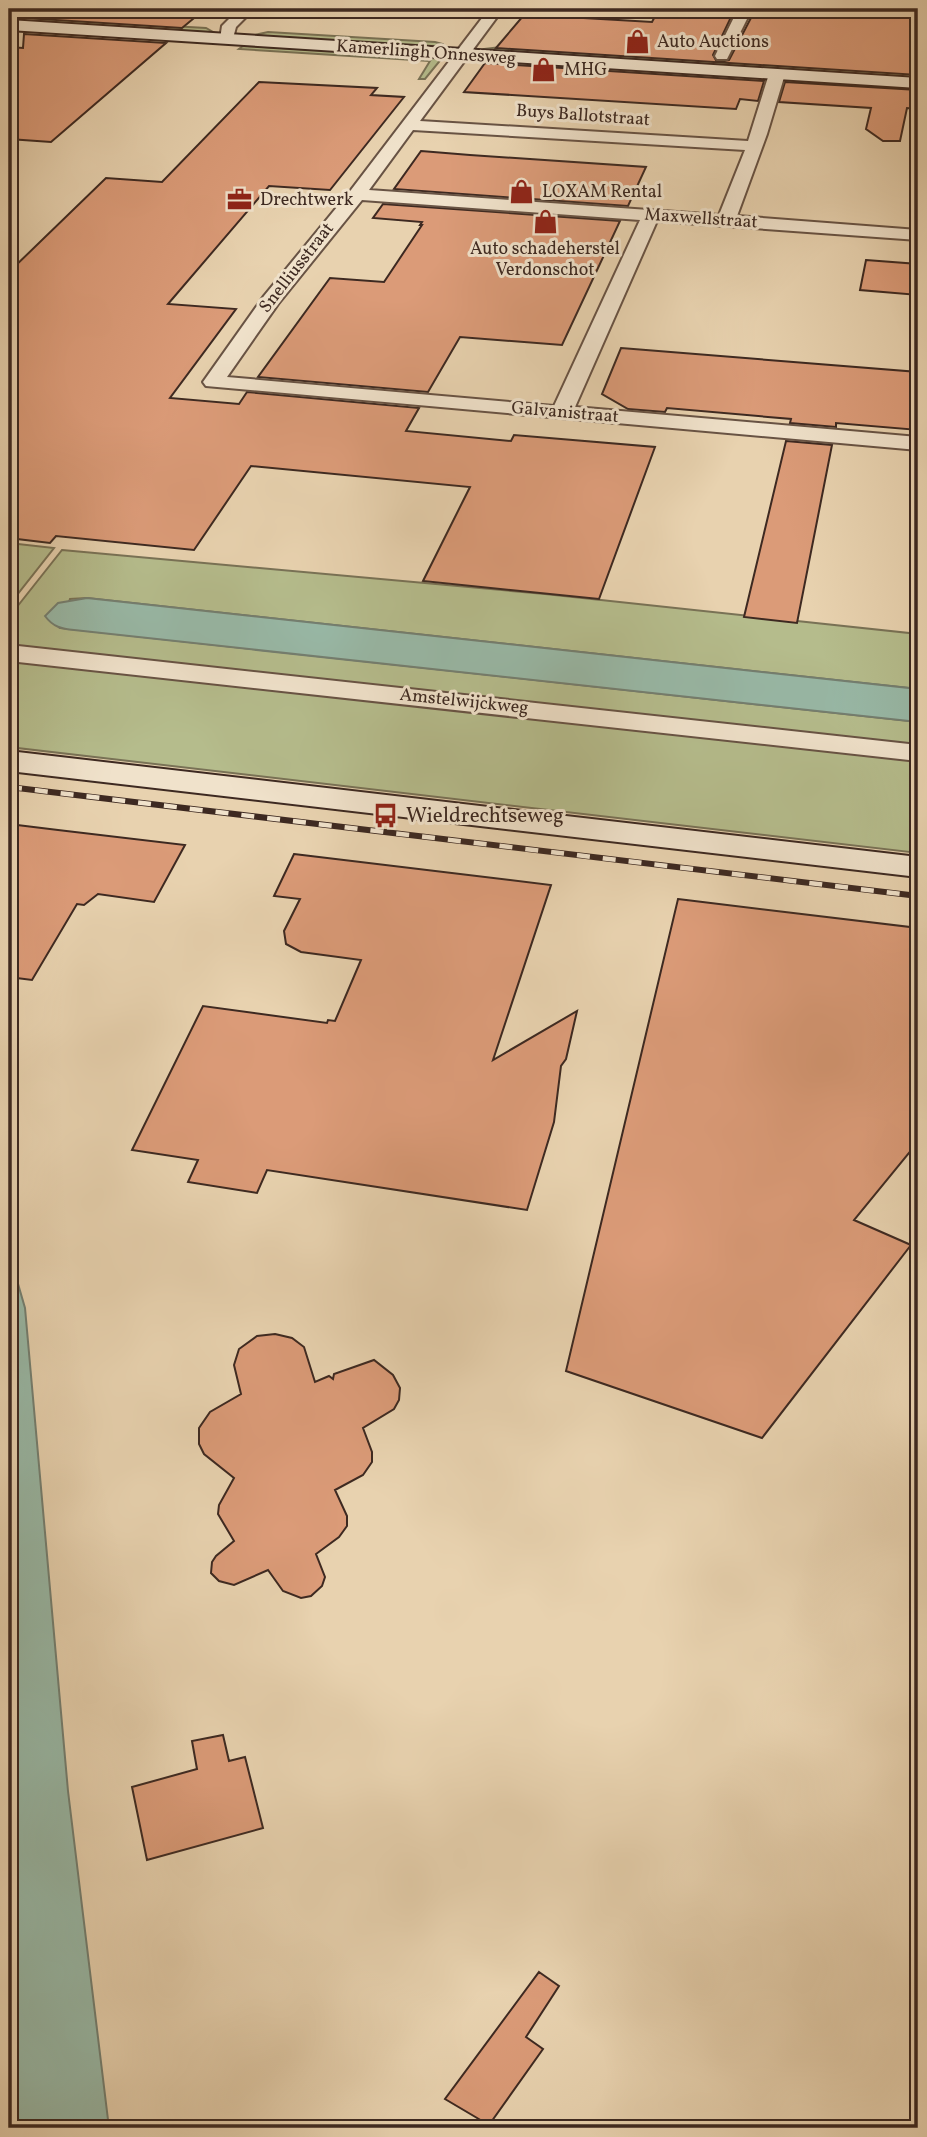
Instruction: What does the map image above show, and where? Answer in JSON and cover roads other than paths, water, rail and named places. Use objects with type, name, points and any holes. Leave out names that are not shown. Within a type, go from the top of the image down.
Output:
[{"type":"street","points":[[228,33],[247,9]]},
{"type":"street","name":"Snelliusstraat","points":[[213,382],[284,282],[357,194],[496,9]]},
{"type":"street","points":[[722,56],[745,9]]},
{"type":"street","name":"Kamerlingh Onnesweg","points":[[11,19],[228,33],[460,55],[918,83]]},
{"type":"street","name":"Kamerlingh Onnesweg","points":[[228,33],[472,41],[918,69]]},
{"type":"street","points":[[726,221],[777,74]]},
{"type":"street","name":"Buys Ballotstraat","points":[[415,118],[756,140]]},
{"type":"street","name":"Maxwellstraat","points":[[357,194],[918,235]]},
{"type":"street","points":[[562,412],[651,216]]},
{"type":"street","name":"Galvanistraat","points":[[213,382],[918,443]]},
{"type":"street","name":"Amstelwijckweg","points":[[9,653],[918,753]]},
{"type":"street","points":[[9,761],[918,867]]},
{"type":"railway","points":[[9,787],[918,896]]},
{"type":"place","name":"Auto Auctions","points":[[637,42]]},
{"type":"place","name":"MHG","points":[[544,70]]},
{"type":"place","name":"LOXAM Rental","points":[[522,192]]},
{"type":"place","name":"Drechtwerk","points":[[240,200]]},
{"type":"place","name":"Auto schadeherstel Verdonschot","points":[[545,222]]},
{"type":"place","name":"Wieldrechtseweg","points":[[386,816]]}]
